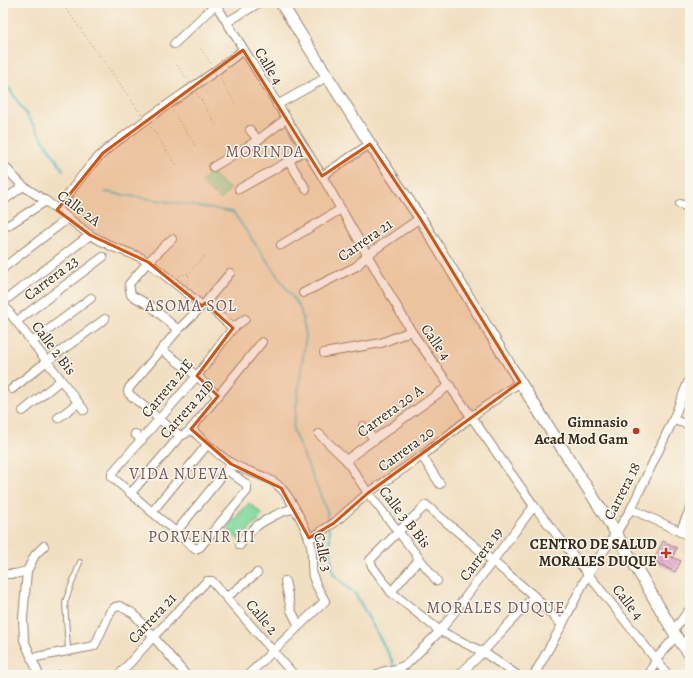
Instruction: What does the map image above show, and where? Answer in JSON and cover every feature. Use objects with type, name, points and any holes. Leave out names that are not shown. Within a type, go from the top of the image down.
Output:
[{"type":"street","points":[[227,22],[260,3]]},
{"type":"street","points":[[281,3],[370,144],[420,218],[520,382],[616,533],[675,634],[690,655]]},
{"type":"street","points":[[174,44],[216,4]]},
{"type":"street","name":"Calle 4","points":[[216,4],[322,176],[411,331],[534,506],[668,675]]},
{"type":"street","points":[[57,210],[79,180],[103,153],[145,120],[193,86],[216,72],[243,50]]},
{"type":"street","points":[[277,105],[327,77]]},
{"type":"street","points":[[213,168],[258,140],[286,119]]},
{"type":"street","points":[[250,130],[258,140]]},
{"type":"street","points":[[322,176],[370,144]]},
{"type":"street","points":[[239,189],[289,161],[305,149]]},
{"type":"street","points":[[289,161],[306,189]]},
{"type":"street","name":"Calle 2A","points":[[3,164],[23,186],[46,201],[67,219],[90,235],[148,262],[233,328]]},
{"type":"street","points":[[3,201],[23,186]]},
{"type":"street","points":[[7,226],[46,201]]},
{"type":"street","points":[[680,204],[690,208]]},
{"type":"street","points":[[281,245],[341,209]]},
{"type":"street","name":"Carrera 21","points":[[304,293],[357,266],[367,255],[420,218]]},
{"type":"street","points":[[3,268],[67,219]]},
{"type":"street","points":[[3,303],[90,235]]},
{"type":"street","points":[[172,239],[148,262],[129,284],[131,295],[151,306],[178,330]]},
{"type":"street","name":"Carrera 23","points":[[17,321],[103,258]]},
{"type":"street","points":[[180,436],[129,394],[128,391],[178,330],[203,305],[230,273]]},
{"type":"street","points":[[32,342],[91,298]]},
{"type":"street","name":"Calle 2 Bis","points":[[3,303],[84,410]]},
{"type":"street","points":[[12,389],[105,319]]},
{"type":"street","name":"Carrera 21E","points":[[131,493],[112,477],[112,472],[142,440],[197,376],[233,328],[245,319]]},
{"type":"street","points":[[324,354],[381,343],[411,331]]},
{"type":"street","name":"Carrera 21D","points":[[131,493],[180,436],[191,429],[262,342]]},
{"type":"street","points":[[162,350],[197,376],[218,396]]},
{"type":"street","points":[[23,412],[61,380]]},
{"type":"street","name":"Carrera 20","points":[[312,537],[334,523],[368,493],[422,456],[472,416],[520,382]]},
{"type":"street","name":"Carrera 18","points":[[534,675],[588,574],[631,509],[673,420],[689,382]]},
{"type":"street","name":"Carrera 20 A","points":[[346,460],[376,440],[450,385]]},
{"type":"street","points":[[58,418],[78,403]]},
{"type":"street","points":[[673,420],[690,425]]},
{"type":"street","points":[[363,426],[376,440]]},
{"type":"street","points":[[131,493],[195,549],[200,547],[247,491],[246,484],[191,429]]},
{"type":"street","points":[[134,434],[142,440]]},
{"type":"street","name":"Calle 3 B Bis","points":[[319,434],[346,460],[368,493],[416,553],[418,558],[438,581]]},
{"type":"street","points":[[152,512],[208,445]]},
{"type":"street","points":[[422,456],[440,484]]},
{"type":"street","points":[[176,532],[229,467]]},
{"type":"street","name":"Calle 3","points":[[229,467],[243,470],[273,482],[281,488],[312,537],[311,546],[313,576],[325,601],[300,626]]},
{"type":"street","points":[[517,675],[483,652],[440,631],[392,592],[372,566],[370,560],[426,505],[534,596],[562,625]]},
{"type":"street","name":"Carrera 19","points":[[379,673],[406,665],[440,631],[534,506]]},
{"type":"street","points":[[240,545],[250,532],[264,522],[278,514],[294,509]]},
{"type":"street","points":[[631,509],[690,536]]},
{"type":"street","points":[[680,532],[690,509]]},
{"type":"street","points":[[39,675],[24,640],[22,618],[28,571],[35,555],[44,546]]},
{"type":"street","points":[[392,592],[417,562],[418,558]]},
{"type":"street","points":[[3,574],[15,574],[28,571]]},
{"type":"street","points":[[226,597],[257,573]]},
{"type":"street","name":"Carrera 21","points":[[119,675],[207,581]]},
{"type":"street","name":"Calle 2","points":[[207,581],[212,581],[294,675]]},
{"type":"street","points":[[248,675],[300,626],[291,610],[285,581]]},
{"type":"street","points":[[459,675],[483,652],[534,596]]},
{"type":"street","points":[[31,658],[94,646],[110,612],[117,606],[134,614],[186,675]]},
{"type":"street","points":[[649,675],[656,659],[675,634],[690,609]]},
{"type":"street","points":[[60,675],[65,675]]},
{"type":"lane","points":[[68,650],[65,602],[80,562]]},
{"type":"path","points":[[64,6],[176,164]]},
{"type":"path","points":[[177,65],[193,86],[217,126]]},
{"type":"path","points":[[168,104],[196,145]]},
{"type":"path","points":[[168,278],[189,273],[205,256]]},
{"type":"path","points":[[186,292],[189,273]]},
{"type":"highlighted area","points":[[243,50],[322,176],[370,144],[420,218],[520,382],[368,493],[334,523],[309,538],[281,488],[231,464],[191,429],[218,396],[197,376],[233,328],[205,303],[202,306],[148,262],[90,235],[57,210],[103,153]]},
{"type":"green space","points":[[210,172],[230,189],[221,200],[201,183]]},
{"type":"green space","points":[[249,503],[263,515],[239,540],[226,528]]},
{"type":"building","name":"CENTRO DE SALUD MORALES DUQUE","points":[[663,541],[677,548],[672,557],[681,561],[675,572],[653,561]]},
{"type":"waterway","points":[[3,79],[63,170]]},
{"type":"waterway","points":[[105,192],[233,212],[300,308],[306,335],[293,430],[327,511],[329,524]]},
{"type":"waterway","points":[[329,528],[333,574],[356,595],[393,662],[393,668]]},
{"type":"place","name":"Gimnasio Acad Mod Gam","points":[[636,431]]},
{"type":"place","name":"CENTRO DE SALUD MORALES DUQUE","points":[[666,553]]},
{"type":"district","name":"MORINDA","points":[[265,152]]},
{"type":"district","name":"ASOMA SOL","points":[[191,306]]},
{"type":"district","name":"VIDA NUEVA","points":[[179,474]]},
{"type":"district","name":"PORVENIR III","points":[[202,537]]},
{"type":"district","name":"MORALES DUQUE","points":[[496,608]]}]
